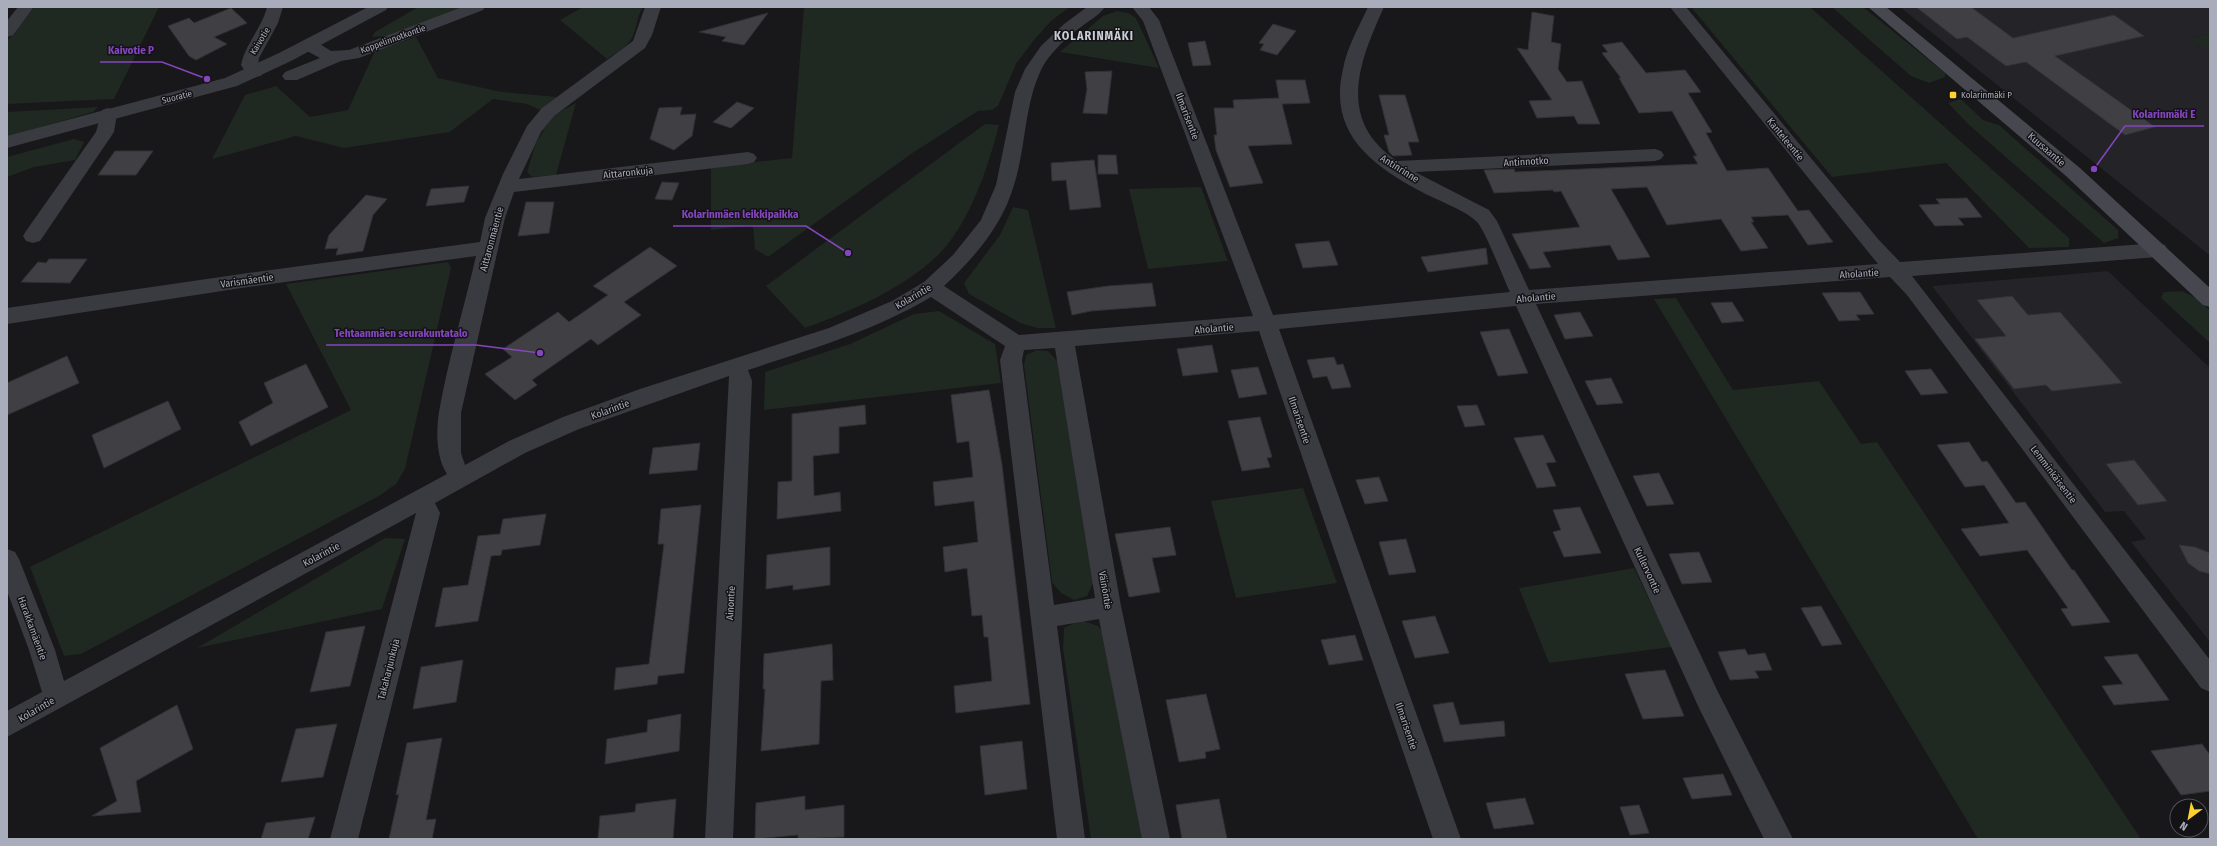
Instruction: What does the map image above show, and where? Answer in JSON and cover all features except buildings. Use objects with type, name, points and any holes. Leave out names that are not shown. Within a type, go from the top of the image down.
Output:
[{"type":"main road","name":"Kuusaantie","points":[[1876,7],[2074,172],[2210,300]]},
{"type":"street","points":[[7,32],[26,7]]},
{"type":"street","name":"Kaivotie","points":[[255,72],[249,65],[249,59],[269,28],[275,7]]},
{"type":"street","name":"Suoratie","points":[[7,142],[108,114],[208,89],[255,72],[380,7]]},
{"type":"street","name":"Koppelinnotkontie","points":[[291,76],[335,58],[380,45],[477,7]]},
{"type":"street","name":"Aittaronmäentie","points":[[461,478],[452,464],[450,453],[450,413],[495,218],[507,187],[527,140],[539,121],[567,96],[639,44],[644,38],[648,16],[653,7]]},
{"type":"street","name":"Kolarintie","points":[[7,726],[517,447],[572,423],[648,395],[737,367],[836,333],[899,306],[931,287],[960,260],[990,222],[1004,185],[1024,92],[1033,69],[1047,50],[1070,27],[1097,7]]},
{"type":"street","name":"Ilmarisentie","points":[[1140,7],[1152,20],[1266,323],[1446,839]]},
{"type":"street","name":"Antinrinne","points":[[1376,7],[1350,70],[1349,89],[1351,106],[1356,126],[1362,138],[1373,151],[1396,167],[1482,215],[1487,221],[1522,298]]},
{"type":"street","name":"Kanteleentie","points":[[1678,7],[1871,244],[1895,270]]},
{"type":"street","points":[[309,45],[324,54],[335,58]]},
{"type":"street","points":[[33,236],[105,132],[108,114]]},
{"type":"street","name":"Antinnotko","points":[[1396,167],[1655,155]]},
{"type":"street","name":"Aittaronkuja","points":[[507,187],[748,158]]},
{"type":"street","name":"Varismäentie","points":[[7,316],[240,281],[488,248]]},
{"type":"street","name":"Aholantie","points":[[1016,344],[1266,323],[1522,298],[2158,250]]},
{"type":"street","name":"Lemminkäisentie","points":[[1895,270],[1914,290],[2210,680]]},
{"type":"street","points":[[931,287],[1016,344],[1011,360],[1071,839]]},
{"type":"street","name":"Kullervontie","points":[[1522,298],[1708,699],[1779,839]]},
{"type":"street","name":"Väinöntie","points":[[1064,340],[1109,606],[1156,839]]},
{"type":"street","name":"Ainontie","points":[[719,839],[741,382],[737,367]]},
{"type":"street","name":"Takaharjunkuja","points":[[344,839],[428,513],[421,499]]},
{"type":"street","name":"Harakkamäentie","points":[[7,559],[42,650],[56,698]]},
{"type":"street","points":[[1043,618],[1109,606]]},
{"type":"shaded area","points":[[35,7],[159,7],[114,99],[7,104],[7,41]]},
{"type":"shaded area","points":[[418,7],[465,7],[386,36],[372,37],[375,32]]},
{"type":"shaded area","points":[[583,7],[643,7],[630,41],[607,59],[560,20]]},
{"type":"shaded area","points":[[804,7],[1070,7],[1051,21],[1016,64],[998,106],[992,110],[978,111],[911,154],[768,257],[755,249],[753,225],[711,230],[711,167],[792,158]]},
{"type":"shaded area","points":[[1691,7],[1810,7],[2069,238],[2069,247],[2029,248],[1946,163],[1832,177]]},
{"type":"shaded area","points":[[1832,7],[1863,7],[1945,73],[1945,77],[1929,83],[1911,76]]},
{"type":"shaded area","points":[[1900,7],[2210,7],[2210,33],[2191,39],[2210,54],[2210,253],[2208,254]]},
{"type":"shaded area","points":[[1117,11],[1128,13],[1136,18],[1159,68],[1060,52],[1103,16]]},
{"type":"shaded area","points":[[2210,33],[2210,54],[2190,39]]},
{"type":"shaded area","points":[[416,37],[438,78],[502,92],[557,97],[540,110],[527,104],[493,99],[450,132],[344,148],[296,136],[212,159],[245,95],[276,86],[310,117],[348,110],[375,51]]},
{"type":"shaded area","points":[[1961,99],[1983,120],[1999,125],[2118,230],[2118,238],[2104,243],[1968,124],[1948,103]]},
{"type":"shaded area","points":[[576,103],[556,175],[532,177],[527,172],[535,145],[552,116]]},
{"type":"shaded area","points":[[98,107],[93,112],[7,137],[7,112]]},
{"type":"shaded area","points":[[985,124],[999,125],[976,195],[959,228],[937,256],[923,268],[892,289],[875,298],[805,328],[766,286]]},
{"type":"shaded area","points":[[74,139],[84,142],[75,160],[34,167],[7,177],[7,157]]},
{"type":"shaded area","points":[[1201,187],[1228,261],[1148,269],[1129,189]]},
{"type":"shaded area","points":[[1013,207],[1028,210],[1056,328],[1037,328],[1020,323],[969,294],[964,283],[1000,235]]},
{"type":"shaded area","points":[[448,262],[451,268],[405,469],[396,484],[379,496],[81,654],[64,656],[30,567],[351,410],[286,284]]},
{"type":"shaded area","points":[[2108,271],[2210,368],[2210,642],[2131,542],[2146,539],[2124,511],[2105,512],[1932,286]]},
{"type":"shaded area","points":[[2182,291],[2198,299],[2210,311],[2210,343],[2161,298],[2164,292]]},
{"type":"shaded area","points":[[1676,298],[1733,390],[1819,381],[1861,444],[1877,442],[2141,839],[1978,839],[1654,299]]},
{"type":"shaded area","points":[[939,311],[995,344],[1001,383],[764,410],[765,372],[850,344],[914,314]]},
{"type":"shaded area","points":[[1037,350],[1048,351],[1058,362],[1093,583],[1087,596],[1074,600],[1061,593],[1052,582],[1024,365],[1026,355]]},
{"type":"shaded area","points":[[1303,488],[1337,583],[1236,598],[1211,501]]},
{"type":"shaded area","points":[[385,538],[405,539],[382,609],[197,648]]},
{"type":"shaded area","points":[[1634,568],[1672,647],[1549,663],[1519,588]]},
{"type":"shaded area","points":[[1081,620],[1098,626],[1108,638],[1146,839],[1091,839],[1063,648],[1064,628]]},
{"type":"place","name":"Kaivotie P","points":[[207,79]]},
{"type":"place","name":"Kolarinmäki P","points":[[1953,95]]},
{"type":"place","name":"Kolarinmäki E","points":[[2094,169]]},
{"type":"place","name":"Kolarinmäen leikkipaikka","points":[[848,253]]},
{"type":"place","name":"Tehtaanmäen seurakuntatalo","points":[[540,353]]},
{"type":"district","name":"KOLARINMÄKI","points":[[1094,36]]}]
